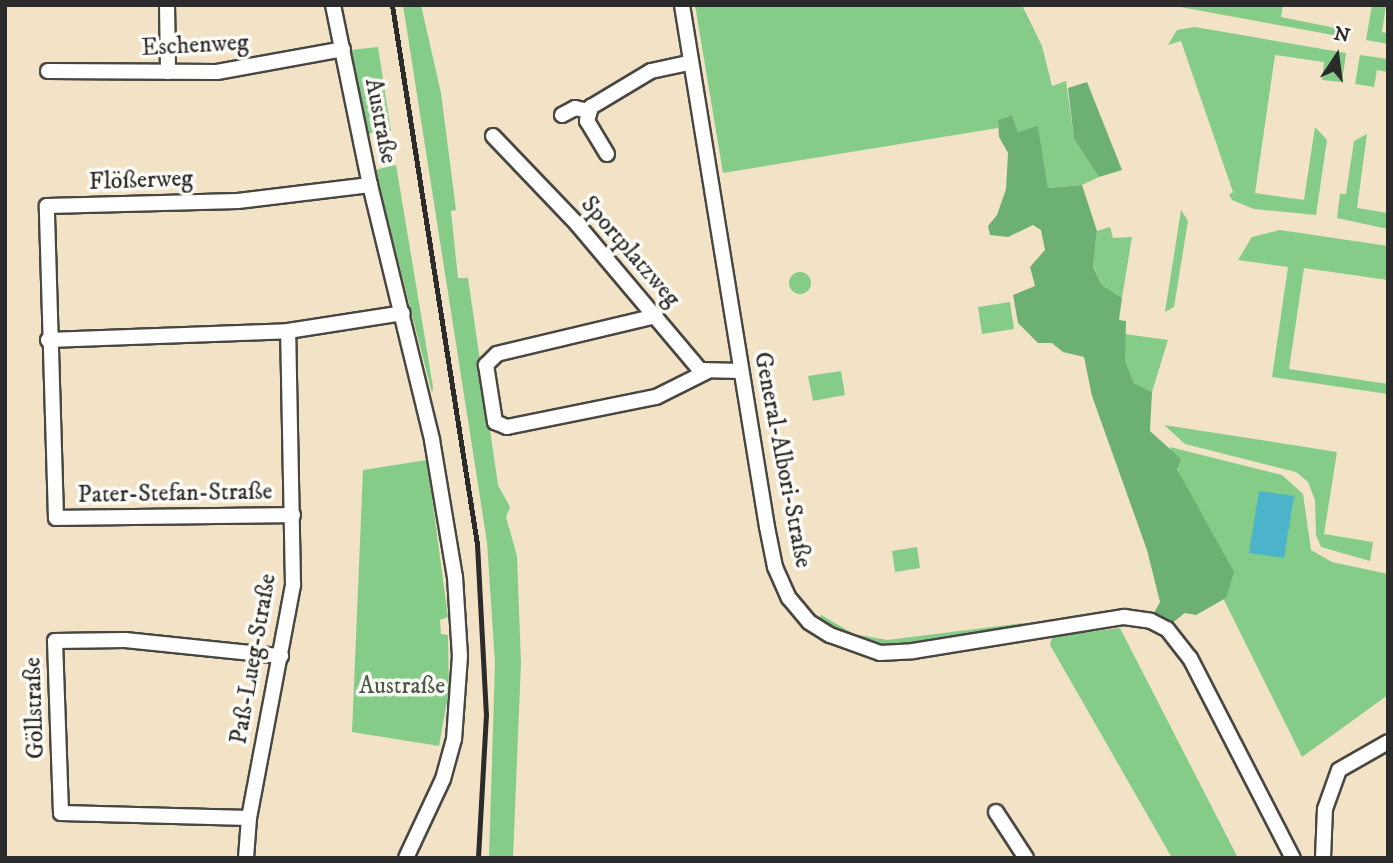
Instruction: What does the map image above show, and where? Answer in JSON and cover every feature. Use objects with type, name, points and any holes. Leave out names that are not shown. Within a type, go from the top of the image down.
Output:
[{"type":"street","points":[[167,5],[168,72]]},
{"type":"street","name":"Austraße","points":[[333,5],[370,185],[403,313],[447,523],[460,656],[459,711],[447,769],[407,858]]},
{"type":"street","name":"General-Albori-Straße","points":[[682,5],[775,567],[789,598],[809,622],[856,647],[896,653],[1124,617],[1151,621],[1167,629],[1191,657],[1293,858]]},
{"type":"street","name":"Eschenweg","points":[[48,71],[217,72],[343,49]]},
{"type":"street","points":[[562,115],[575,108],[588,111],[644,75],[690,62]]},
{"type":"street","points":[[588,111],[589,126],[607,154]]},
{"type":"street","name":"Sportplatzweg","points":[[493,136],[706,372]]},
{"type":"street","name":"Flößerweg","points":[[48,340],[47,206],[239,201],[370,185]]},
{"type":"street","points":[[48,340],[288,331],[403,313]]},
{"type":"street","points":[[656,316],[497,354],[486,365],[495,422],[507,426],[656,397],[706,372],[741,372]]},
{"type":"street","name":"Paß-Lueg-Straße","points":[[246,858],[249,818],[293,585],[288,331]]},
{"type":"street","name":"Pater-Stefan-Straße","points":[[48,340],[56,518],[293,515]]},
{"type":"street","name":"Göllstraße","points":[[249,818],[61,813],[55,641],[125,640],[281,656]]},
{"type":"street","points":[[1323,858],[1325,809],[1339,770],[1388,741]]},
{"type":"street","points":[[996,812],[1026,858]]},
{"type":"green space","points":[[403,5],[421,5],[441,93],[456,210],[451,211],[458,278],[468,278],[498,485],[510,507],[506,517],[517,556],[521,663],[513,858],[489,858],[495,663],[487,542]]},
{"type":"green space","points":[[695,5],[1022,5],[1042,46],[1052,86],[1066,81],[1074,139],[1099,177],[1082,185],[1048,188],[1038,127],[1018,132],[1012,115],[998,120],[998,128],[723,173]]},
{"type":"green space","points":[[1169,5],[1283,5],[1281,17],[1345,30],[1344,37]]},
{"type":"green space","points":[[1372,5],[1386,5],[1382,32],[1388,33],[1388,44],[1366,40]]},
{"type":"green space","points":[[1195,27],[1346,53],[1342,82],[1322,80],[1324,62],[1275,55],[1255,193],[1304,200],[1315,127],[1327,140],[1316,215],[1254,209],[1232,200],[1229,195],[1233,192],[1181,41],[1168,45],[1177,30]]},
{"type":"green space","points":[[378,47],[391,131],[366,134],[350,50]]},
{"type":"green space","points":[[1360,55],[1388,59],[1388,72],[1377,70],[1374,87],[1355,84]]},
{"type":"green space","points":[[1087,82],[1122,170],[1099,177],[1074,139],[1068,88]]},
{"type":"green space","points":[[1012,115],[1018,132],[1038,126],[1048,188],[1082,185],[1097,231],[1093,267],[1102,285],[1122,298],[1119,320],[1126,321],[1125,360],[1134,383],[1152,392],[1150,431],[1181,459],[1177,469],[1234,572],[1226,598],[1196,615],[1185,613],[1171,624],[1154,613],[1160,602],[1147,550],[1092,396],[1084,357],[1063,352],[1052,343],[1038,343],[1018,323],[1013,295],[1035,286],[1030,267],[1045,250],[1041,230],[1033,225],[1008,237],[990,235],[988,226],[997,215],[1006,189],[1008,153],[999,137],[998,120]]},
{"type":"green space","points":[[1367,134],[1357,208],[1388,213],[1388,229],[1337,218],[1340,194],[1346,194],[1354,141]]},
{"type":"green space","points":[[396,165],[433,387],[432,393],[375,170]]},
{"type":"green space","points":[[1181,210],[1188,221],[1174,307],[1165,312]]},
{"type":"green space","points":[[1110,227],[1113,238],[1132,237],[1122,298],[1102,285],[1093,266],[1097,231]]},
{"type":"green space","points":[[1280,230],[1388,246],[1388,280],[1304,268],[1289,369],[1388,384],[1388,394],[1272,377],[1288,267],[1238,260],[1252,237]]},
{"type":"green space","points":[[800,272],[808,275],[811,283],[808,291],[800,294],[792,291],[789,283],[792,275]]},
{"type":"green space","points":[[1010,302],[1014,329],[982,334],[978,307]]},
{"type":"green space","points":[[1125,334],[1168,340],[1152,392],[1134,383],[1125,360]]},
{"type":"green space","points":[[841,371],[845,395],[813,401],[808,376]]},
{"type":"green space","points":[[1164,425],[1337,452],[1324,534],[1373,542],[1370,561],[1321,547],[1316,535],[1315,500],[1308,482],[1296,472],[1185,444]]},
{"type":"green space","points":[[1170,447],[1282,475],[1303,494],[1311,550],[1332,562],[1388,574],[1388,695],[1302,757],[1224,600]]},
{"type":"green space","name":"Austraße","points":[[427,460],[448,617],[440,620],[441,634],[448,635],[449,690],[439,746],[352,732],[363,470]]},
{"type":"green space","points":[[917,547],[920,568],[895,572],[892,551]]},
{"type":"green space","points":[[821,615],[854,634],[887,640],[1023,623],[1023,627],[888,645],[853,637],[819,619]]},
{"type":"green space","points":[[1120,628],[1238,858],[1172,858],[1050,645],[1052,637]]},
{"type":"water","points":[[1259,491],[1294,496],[1284,558],[1249,553]]},
{"type":"railway","points":[[392,5],[477,544],[486,714],[478,858]]}]
